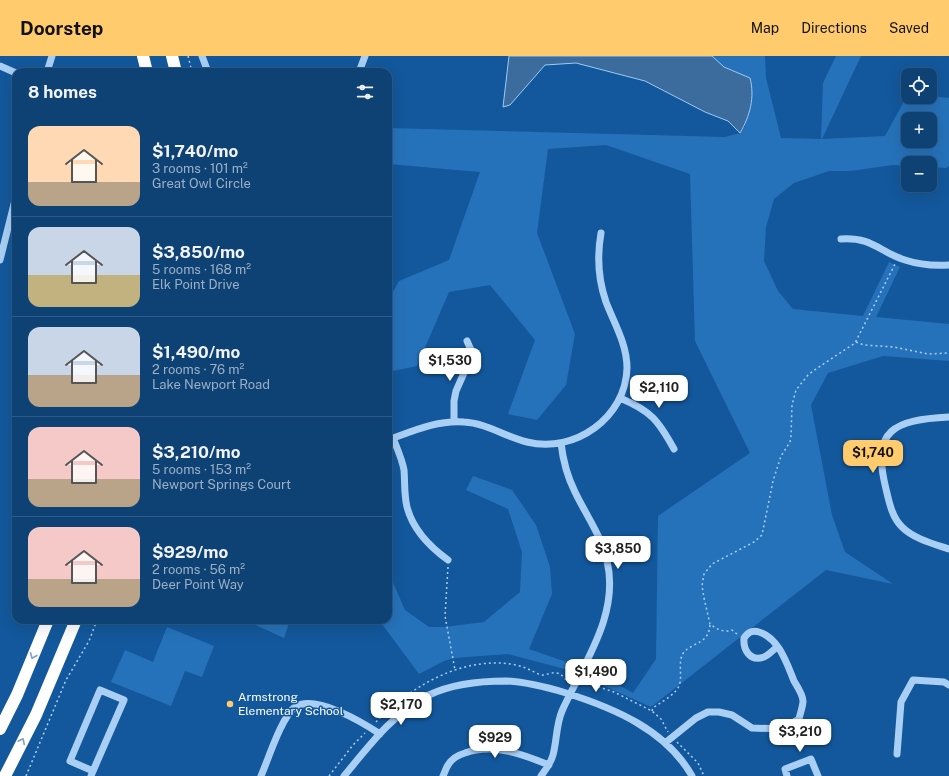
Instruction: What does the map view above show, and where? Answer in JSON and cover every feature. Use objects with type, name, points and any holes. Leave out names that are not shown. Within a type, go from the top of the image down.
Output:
[{"type":"highway","points":[[143,56],[146,68]]},
{"type":"highway","points":[[172,56],[175,68]]},
{"type":"highway","points":[[0,729],[17,694],[46,624]]},
{"type":"highway","points":[[5,776],[36,715],[74,624]]},
{"type":"street","points":[[48,68],[52,56]]},
{"type":"street","points":[[202,56],[206,68]]},
{"type":"street","points":[[360,68],[365,56]]},
{"type":"street","points":[[0,66],[12,71]]},
{"type":"street","points":[[0,257],[12,211]]},
{"type":"street","points":[[392,439],[428,426],[454,422],[466,422],[477,424],[526,442],[538,444],[561,443],[588,433],[600,425],[620,398],[627,368],[626,354],[623,343],[605,300],[601,282],[598,263],[598,248],[601,233]]},
{"type":"street","points":[[841,239],[862,240],[872,243],[898,257],[920,264],[934,266],[949,265]]},
{"type":"street","points":[[454,422],[454,401],[456,391],[471,357],[471,350],[467,341]]},
{"type":"street","points":[[620,398],[636,405],[654,417],[674,449]]},
{"type":"street","points":[[949,417],[923,418],[903,424],[892,430],[883,442],[881,455],[882,474],[891,512],[902,527],[912,535],[949,549]]},
{"type":"street","points":[[392,441],[400,457],[404,470],[405,497],[412,520],[427,542],[448,560]]},
{"type":"street","points":[[542,776],[553,756],[557,729],[562,712],[601,630],[609,601],[610,579],[608,562],[598,533],[575,493],[567,474],[561,443]]},
{"type":"street","points":[[665,743],[696,718],[708,712],[719,712],[732,715],[752,728],[782,729],[799,719],[803,700],[778,647],[771,638],[763,633],[755,631],[749,632],[744,638],[744,648],[749,655],[753,657],[763,657],[778,647]]},
{"type":"street","points":[[897,754],[901,702],[913,680],[944,682],[949,685]]},
{"type":"street","points":[[344,776],[380,734],[399,716],[426,697],[449,688],[466,684],[488,682],[526,683],[545,687],[592,701],[617,712],[640,725],[665,743],[680,758],[692,776]]},
{"type":"street","points":[[100,690],[124,700],[92,774],[70,761],[100,690]]},
{"type":"street","points":[[261,776],[287,717],[294,708],[302,704],[321,705],[359,721],[380,734]]},
{"type":"street","points":[[443,776],[448,764],[457,756],[474,750],[507,750],[549,765]]},
{"type":"street","points":[[788,776],[785,770],[811,759],[818,776]]},
{"type":"path","points":[[188,56],[191,68]]},
{"type":"path","points":[[652,711],[653,708],[673,693],[679,686],[682,656],[689,649],[705,639],[708,635],[710,624],[702,586],[704,574],[712,564],[754,542],[762,535],[773,481],[781,456],[790,442],[792,405],[796,390],[808,375],[856,342],[885,280],[898,257]]},
{"type":"path","points":[[856,342],[864,345],[894,347],[928,354],[949,352]]},
{"type":"path","points":[[448,560],[445,616],[455,670]]},
{"type":"path","points":[[26,776],[66,680],[89,641],[95,624]]},
{"type":"path","points":[[710,624],[725,632],[732,630],[744,638]]},
{"type":"path","points":[[576,683],[587,683],[614,692],[652,711],[661,719],[668,733],[698,763],[704,776]]},
{"type":"path","points":[[329,776],[353,745],[370,727]]},
{"type":"shaded area","points":[[509,56],[712,56],[724,67],[750,78],[752,92],[751,106],[740,133],[728,121],[705,112],[645,81],[576,63],[545,65],[510,105],[503,107]]},
{"type":"shaded area","points":[[712,56],[765,56],[766,78],[781,138],[821,139],[823,83],[836,56],[861,56],[822,139],[885,136],[903,104],[937,104],[937,97],[949,98],[949,166],[946,168],[937,167],[937,156],[901,156],[901,166],[893,165],[850,171],[829,171],[794,183],[774,199],[766,227],[764,261],[778,291],[793,309],[863,316],[889,262],[900,267],[876,317],[949,324],[949,361],[883,356],[828,373],[811,405],[832,515],[845,552],[893,584],[826,570],[651,707],[572,671],[508,654],[454,658],[444,661],[419,674],[382,624],[392,624],[392,580],[405,610],[429,627],[444,627],[484,622],[520,592],[522,552],[508,509],[466,490],[473,476],[512,490],[536,525],[550,567],[552,594],[529,649],[595,672],[633,693],[656,659],[658,516],[750,453],[695,341],[690,174],[606,145],[548,149],[537,233],[575,334],[566,385],[537,420],[508,414],[535,340],[490,285],[449,292],[417,366],[392,371],[392,294],[399,281],[449,260],[480,172],[392,164],[392,128],[725,137],[740,133],[745,126],[750,78],[724,67]]},
{"type":"shaded area","points":[[254,624],[289,624],[284,638]]},
{"type":"shaded area","points":[[167,627],[214,646],[202,677],[185,671],[171,706],[111,682],[125,650],[153,662]]},
{"type":"place","name":"Armstrong Elementary School","points":[[230,704]]}]
